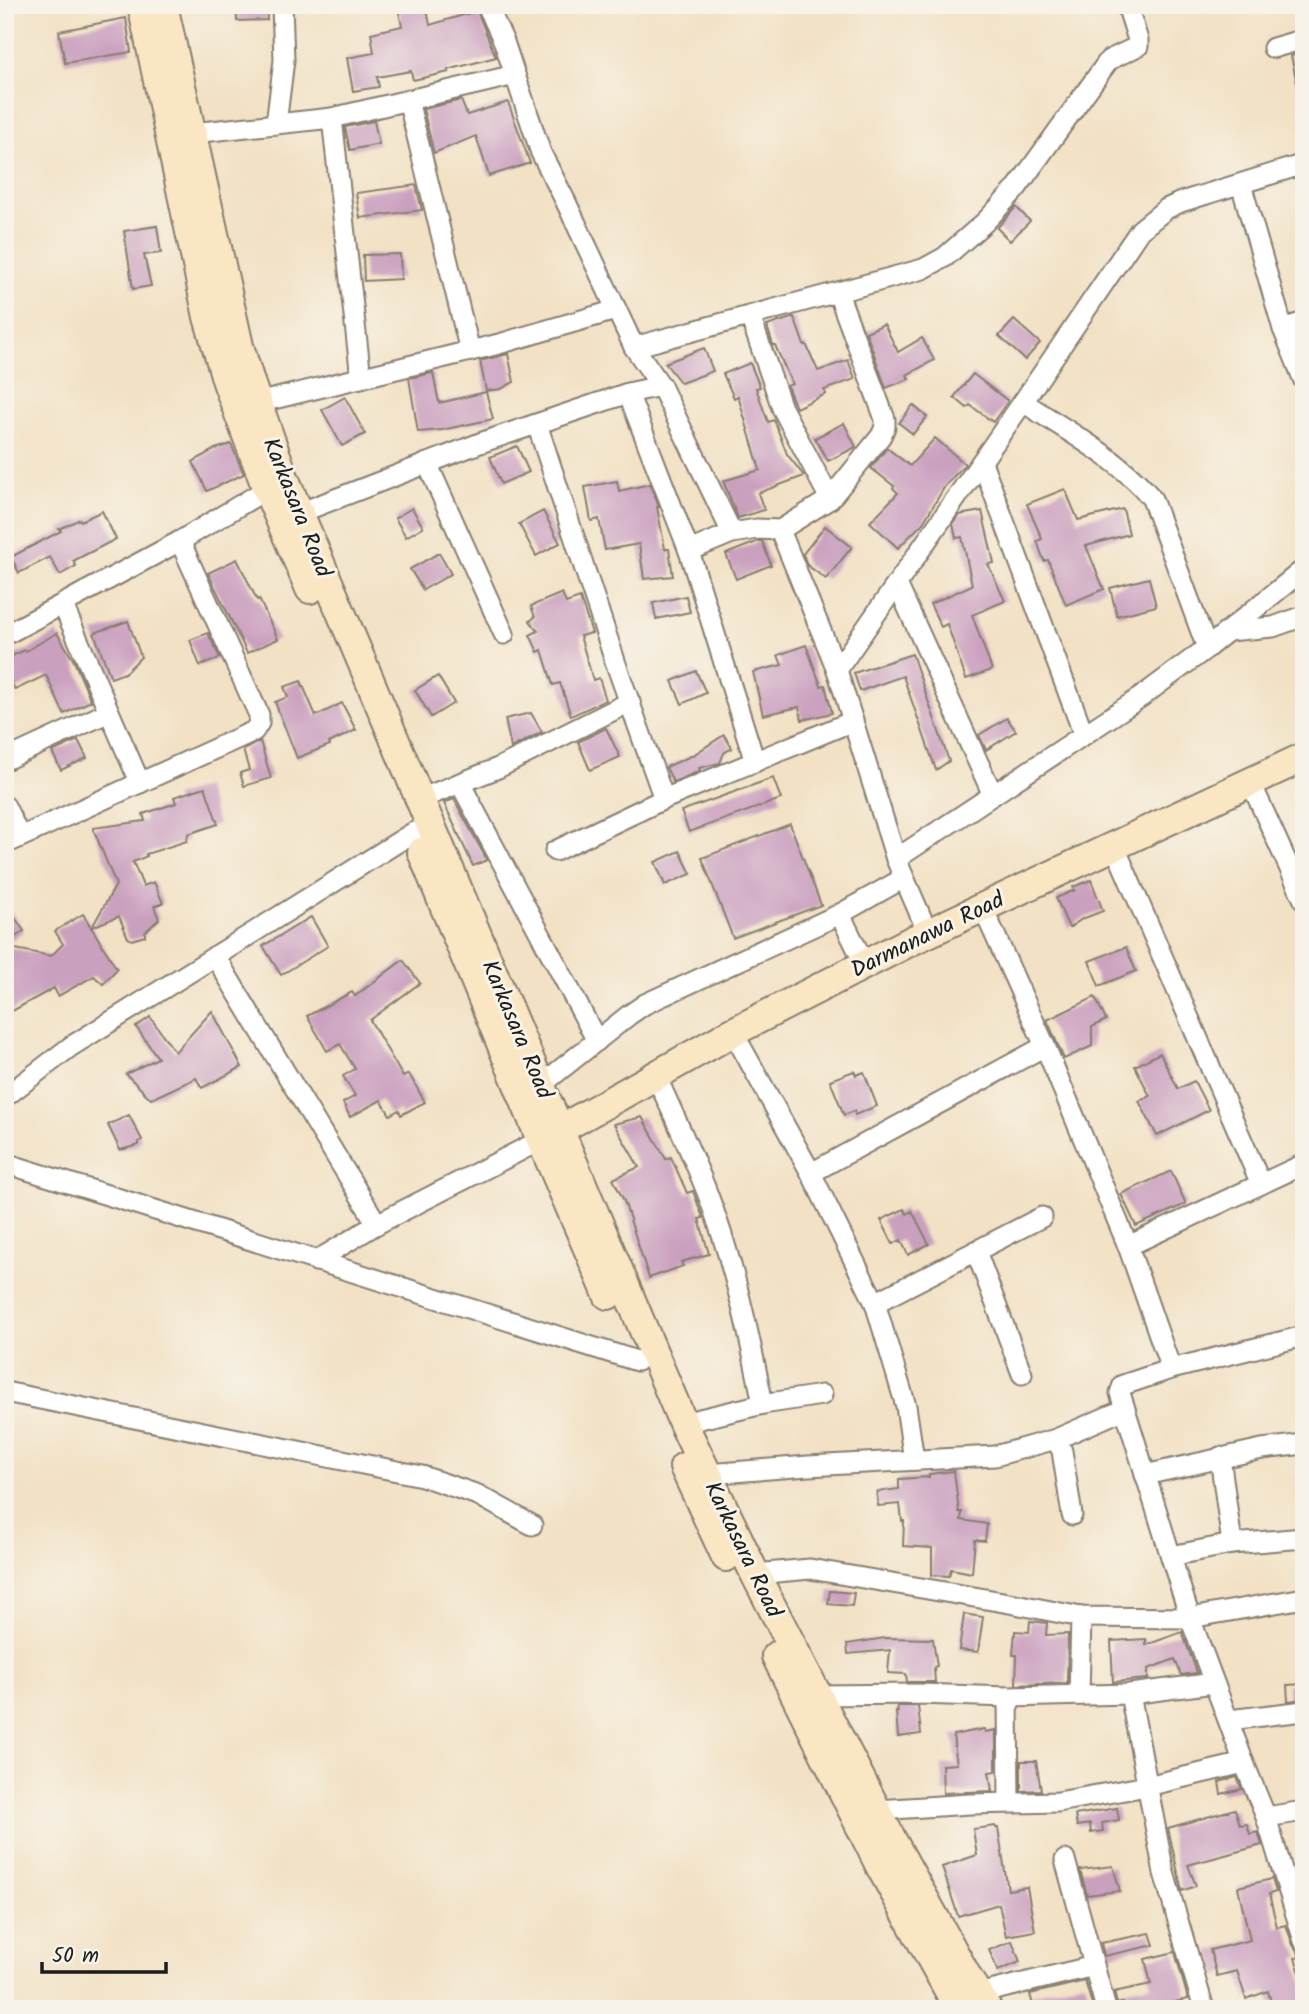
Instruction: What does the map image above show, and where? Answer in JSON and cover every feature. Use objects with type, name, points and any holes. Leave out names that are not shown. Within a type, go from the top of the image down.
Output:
[{"type":"main road","name":"Karkasara Road","points":[[142,5],[208,317],[227,382],[267,489],[307,556],[420,799],[541,1085],[551,1135],[637,1361],[705,1514],[881,1868],[974,2004]]},
{"type":"main road","name":"Karkasara Road","points":[[163,5],[239,346],[257,403],[299,513],[307,556],[414,832],[683,1423],[755,1574],[974,2004]]},
{"type":"main road","name":"Darmanawa Road","points":[[551,1135],[733,1032],[864,965],[982,906],[1304,757]]},
{"type":"street","points":[[276,124],[284,60],[282,5]]},
{"type":"street","points":[[487,5],[504,42],[541,153],[634,347],[662,386],[732,533]]},
{"type":"street","points":[[634,347],[923,269],[946,257],[1016,189],[1109,60],[1138,46],[1127,5]]},
{"type":"street","points":[[1273,48],[1304,39]]},
{"type":"street","points":[[192,133],[332,118],[515,75]]},
{"type":"street","points":[[408,100],[470,351]]},
{"type":"street","points":[[332,118],[361,378]]},
{"type":"street","points":[[837,670],[1140,230],[1166,209],[1181,202],[1304,164]]},
{"type":"street","points":[[1241,184],[1283,329],[1304,382]]},
{"type":"street","points":[[689,551],[732,533],[757,529],[780,530],[830,499],[881,436],[885,419],[838,293]]},
{"type":"street","points":[[257,403],[470,351],[616,310]]},
{"type":"street","points":[[750,316],[782,408],[830,499]]},
{"type":"street","points":[[1283,329],[1304,322]]},
{"type":"street","points":[[299,513],[480,443],[628,393],[662,386]]},
{"type":"street","points":[[628,393],[689,551],[755,762]]},
{"type":"street","points":[[1023,402],[1118,465],[1142,485],[1152,499],[1208,648]]},
{"type":"street","points":[[537,424],[617,667],[664,799]]},
{"type":"street","points":[[982,462],[1084,735]]},
{"type":"street","points":[[427,463],[504,634]]},
{"type":"street","points":[[5,635],[180,541],[267,489]]},
{"type":"street","points":[[780,530],[837,670],[896,859],[928,933]]},
{"type":"street","points":[[5,806],[13,840],[254,731],[259,723],[259,715],[180,541]]},
{"type":"street","points":[[896,859],[1141,697],[1208,648],[1304,569]]},
{"type":"street","points":[[897,584],[993,795]]},
{"type":"street","points":[[63,605],[141,783]]},
{"type":"street","points":[[1228,631],[1273,627],[1304,616]]},
{"type":"street","points":[[420,799],[498,768],[630,702]]},
{"type":"street","points":[[5,760],[110,712]]},
{"type":"street","points":[[555,852],[664,799],[853,721]]},
{"type":"street","points":[[1250,781],[1304,900]]},
{"type":"street","points":[[460,783],[597,1041]]},
{"type":"street","points":[[5,1097],[70,1047],[414,832]]},
{"type":"street","points":[[1114,845],[1261,1184]]},
{"type":"street","points":[[541,1085],[646,1004],[841,914],[904,878]]},
{"type":"street","points":[[982,906],[1045,1046],[1128,1246],[1171,1370]]},
{"type":"street","points":[[841,914],[864,965]]},
{"type":"street","points":[[215,956],[377,1224]]},
{"type":"street","points":[[733,1032],[811,1173],[875,1303],[906,1406],[914,1460]]},
{"type":"street","points":[[811,1173],[1045,1046]]},
{"type":"street","points":[[656,1076],[720,1227],[744,1308],[763,1404]]},
{"type":"street","points":[[316,1262],[377,1224],[551,1135]]},
{"type":"street","points":[[5,1163],[637,1361]]},
{"type":"street","points":[[1128,1246],[1304,1164]]},
{"type":"street","points":[[875,1303],[1042,1217]]},
{"type":"street","points":[[976,1251],[1022,1374]]},
{"type":"street","points":[[1304,1336],[1122,1385],[1120,1393],[1190,1618],[1266,1817],[1304,1941]]},
{"type":"street","points":[[5,1392],[422,1476],[478,1495],[531,1525]]},
{"type":"street","points":[[683,1423],[763,1404],[822,1395]]},
{"type":"street","points":[[708,1474],[995,1457],[1056,1439],[1125,1409]]},
{"type":"street","points":[[1056,1439],[1062,1451],[1072,1515]]},
{"type":"street","points":[[1145,1475],[1220,1457],[1304,1444]]},
{"type":"street","points":[[1220,1457],[1232,1544]]},
{"type":"street","points":[[1171,1556],[1232,1544],[1304,1538]]},
{"type":"street","points":[[755,1574],[810,1569],[1081,1617],[1190,1618],[1304,1598]]},
{"type":"street","points":[[1079,1695],[1081,1617]]},
{"type":"street","points":[[817,1695],[1009,1697],[1130,1694],[1214,1683]]},
{"type":"street","points":[[1130,1694],[1164,1873],[1204,2009]]},
{"type":"street","points":[[1009,1697],[1009,1802]]},
{"type":"street","points":[[1229,1720],[1304,1711]]},
{"type":"street","points":[[877,1810],[1009,1802],[1058,1802],[1147,1786],[1244,1763]]},
{"type":"street","points":[[1266,1817],[1304,1811]]},
{"type":"street","points":[[1065,1860],[1106,2009]]},
{"type":"street","points":[[974,2004],[1094,1966]]},
{"type":"building","points":[[236,5],[266,5],[267,20],[237,21]]},
{"type":"building","points":[[426,5],[430,25],[477,11],[496,57],[413,80],[411,71],[377,77],[379,87],[353,91],[347,58],[374,53],[371,33],[402,26],[398,8]]},
{"type":"building","points":[[126,18],[131,52],[65,63],[59,31]]},
{"type":"building","points":[[1304,52],[1304,88],[1298,88],[1291,56]]},
{"type":"building","points":[[461,100],[467,115],[508,102],[530,163],[489,176],[476,136],[434,153],[423,109]]},
{"type":"building","points":[[374,121],[379,144],[350,150],[345,127]]},
{"type":"building","points":[[416,185],[422,210],[360,218],[356,193]]},
{"type":"building","points":[[1016,207],[1030,221],[1010,241],[997,228]]},
{"type":"building","points":[[157,226],[161,253],[144,255],[151,286],[133,289],[124,231]]},
{"type":"building","points":[[400,254],[401,279],[364,281],[363,255]]},
{"type":"building","points":[[794,317],[804,345],[806,344],[818,371],[848,360],[855,379],[824,390],[826,394],[796,408],[787,386],[792,384],[767,326]]},
{"type":"building","points":[[1014,320],[1040,343],[1025,360],[999,336]]},
{"type":"building","points":[[884,324],[898,352],[922,338],[934,360],[907,375],[909,379],[886,388],[866,332]]},
{"type":"building","points":[[704,348],[713,371],[681,383],[665,363]]},
{"type":"building","points":[[508,354],[514,382],[501,389],[486,391],[480,361]]},
{"type":"building","points":[[750,363],[760,387],[756,388],[768,422],[774,420],[787,454],[804,476],[758,493],[764,510],[738,518],[723,481],[760,470],[738,396],[734,398],[723,374]]},
{"type":"building","points":[[433,373],[439,403],[486,392],[493,419],[442,430],[418,432],[409,378]]},
{"type":"building","points":[[973,374],[1008,401],[993,422],[970,405],[967,408],[954,397]]},
{"type":"building","points":[[345,397],[365,434],[342,446],[322,410]]},
{"type":"building","points":[[913,405],[927,417],[913,434],[899,423]]},
{"type":"building","points":[[844,423],[856,447],[828,461],[815,438]]},
{"type":"building","points":[[935,438],[965,464],[945,486],[923,523],[898,548],[870,522],[898,493],[894,486],[871,468],[887,448],[910,466]]},
{"type":"building","points":[[231,444],[244,474],[207,491],[193,462],[215,449]]},
{"type":"building","points":[[517,446],[529,472],[501,484],[490,457]]},
{"type":"building","points":[[617,481],[619,491],[650,484],[659,507],[665,549],[669,549],[673,576],[644,579],[639,544],[605,550],[599,519],[591,521],[585,487]]},
{"type":"building","points":[[1065,489],[1078,520],[1123,509],[1129,534],[1086,546],[1104,589],[1066,605],[1048,560],[1044,561],[1037,541],[1042,539],[1027,504]]},
{"type":"building","points":[[412,508],[423,527],[406,537],[395,518]]},
{"type":"building","points":[[102,511],[116,539],[73,561],[76,566],[60,575],[50,557],[19,573],[11,557],[61,531],[59,529]]},
{"type":"building","points":[[543,511],[560,543],[536,556],[519,524]]},
{"type":"building","points":[[982,511],[994,563],[988,564],[1005,601],[972,615],[992,670],[966,679],[947,624],[941,627],[930,604],[972,585],[962,537],[956,538],[953,524],[959,515]]},
{"type":"building","points":[[825,526],[852,547],[826,579],[807,565],[803,554]]},
{"type":"building","points":[[762,541],[771,565],[736,579],[726,554]]},
{"type":"building","points":[[439,553],[451,574],[423,590],[410,569]]},
{"type":"building","points":[[237,559],[278,639],[247,653],[208,573]]},
{"type":"building","points":[[1149,578],[1156,606],[1117,616],[1110,588]]},
{"type":"building","points":[[562,593],[566,603],[580,598],[592,633],[580,636],[593,680],[599,678],[606,700],[571,716],[560,683],[553,685],[542,650],[538,652],[530,635],[538,631],[530,621],[535,617],[531,606]]},
{"type":"building","points":[[686,596],[690,612],[656,619],[653,603]]},
{"type":"building","points":[[128,621],[141,657],[125,673],[111,678],[94,633]]},
{"type":"building","points":[[57,633],[74,661],[91,701],[64,714],[46,675],[15,690],[5,669],[5,659],[26,651]]},
{"type":"building","points":[[208,633],[220,658],[200,666],[190,640]]},
{"type":"building","points":[[806,645],[821,686],[825,685],[832,713],[802,720],[799,707],[763,715],[753,672],[782,665],[778,655]]},
{"type":"building","points":[[912,654],[949,761],[936,770],[903,676],[860,691],[854,673]]},
{"type":"building","points":[[696,671],[706,693],[682,704],[672,681]]},
{"type":"building","points":[[438,676],[454,703],[431,717],[415,690]]},
{"type":"building","points":[[301,681],[316,716],[342,703],[356,730],[329,743],[330,745],[297,758],[275,702],[288,697],[284,687]]},
{"type":"building","points":[[531,713],[542,732],[511,748],[505,719]]},
{"type":"building","points":[[1007,718],[1016,731],[986,750],[979,735]]},
{"type":"building","points":[[606,728],[620,757],[590,770],[578,742]]},
{"type":"building","points":[[724,735],[732,748],[724,753],[720,763],[699,768],[700,771],[673,782],[666,767],[693,755]]},
{"type":"building","points":[[78,740],[87,758],[61,770],[52,752]]},
{"type":"building","points":[[260,741],[271,778],[244,786],[240,773],[249,770],[243,750]]},
{"type":"building","points":[[773,778],[781,799],[689,832],[681,811]]},
{"type":"building","points":[[205,787],[218,824],[188,834],[187,841],[146,854],[147,856],[133,862],[143,886],[154,882],[163,903],[154,906],[159,919],[145,932],[145,936],[132,940],[128,938],[119,916],[92,927],[116,885],[93,828],[145,821],[143,814],[176,803],[174,797]]},
{"type":"building","points":[[454,799],[487,860],[473,866],[444,803]]},
{"type":"building","points":[[790,824],[821,905],[733,938],[702,858]]},
{"type":"building","points":[[680,851],[691,874],[665,885],[655,862]]},
{"type":"building","points":[[1091,880],[1103,911],[1082,919],[1069,928],[1056,898]]},
{"type":"building","points":[[5,903],[24,931],[5,944]]},
{"type":"building","points":[[83,914],[117,969],[103,984],[94,976],[58,996],[54,988],[5,1015],[5,947],[51,956],[63,944],[55,931]]},
{"type":"building","points":[[311,917],[328,946],[281,975],[263,946]]},
{"type":"building","points":[[1126,947],[1136,971],[1099,986],[1089,961]]},
{"type":"building","points":[[403,960],[420,983],[370,1020],[403,1077],[409,1074],[425,1102],[401,1115],[399,1110],[390,1115],[381,1100],[350,1117],[343,1103],[355,1096],[343,1076],[355,1069],[340,1044],[327,1051],[307,1016],[352,992],[355,996]]},
{"type":"building","points":[[1095,997],[1106,1020],[1092,1027],[1092,1046],[1064,1059],[1047,1020]]},
{"type":"building","points":[[212,1011],[242,1067],[202,1088],[196,1078],[151,1099],[126,1074],[158,1058],[136,1027],[150,1017],[175,1052]]},
{"type":"building","points":[[1160,1053],[1178,1089],[1194,1081],[1209,1110],[1157,1136],[1139,1101],[1150,1096],[1135,1066]]},
{"type":"building","points":[[854,1071],[856,1075],[864,1072],[877,1106],[855,1115],[854,1111],[844,1115],[830,1080]]},
{"type":"building","points":[[129,1115],[142,1140],[139,1145],[120,1150],[108,1125]]},
{"type":"building","points":[[642,1117],[666,1159],[671,1157],[687,1193],[693,1191],[703,1218],[699,1219],[709,1254],[681,1262],[683,1266],[649,1278],[624,1201],[613,1179],[639,1167],[614,1124]]},
{"type":"building","points":[[1171,1171],[1186,1204],[1136,1226],[1121,1194]]},
{"type":"building","points":[[904,1209],[907,1214],[912,1211],[929,1244],[908,1255],[901,1240],[893,1244],[881,1220]]},
{"type":"building","points":[[954,1471],[959,1512],[962,1512],[961,1520],[987,1524],[985,1541],[975,1540],[972,1573],[951,1569],[949,1576],[932,1575],[932,1548],[903,1546],[904,1521],[900,1504],[878,1506],[877,1492],[899,1489],[899,1479],[929,1477],[929,1474]]},
{"type":"building","points":[[830,1591],[854,1593],[852,1606],[828,1604]]},
{"type":"building","points":[[964,1614],[983,1617],[978,1652],[959,1650]]},
{"type":"building","points":[[1030,1621],[1047,1623],[1046,1635],[1068,1634],[1067,1683],[1016,1685],[1017,1655],[1013,1655],[1015,1631],[1029,1632]]},
{"type":"building","points":[[1182,1632],[1197,1673],[1181,1675],[1175,1659],[1148,1669],[1148,1679],[1113,1682],[1111,1641],[1146,1639],[1146,1645]]},
{"type":"building","points":[[885,1638],[933,1639],[937,1666],[934,1667],[935,1682],[907,1682],[906,1674],[888,1673],[890,1650],[848,1654],[847,1644]]},
{"type":"building","points":[[1304,1684],[1304,1699],[1288,1701],[1287,1685]]},
{"type":"building","points":[[897,1706],[918,1706],[921,1734],[898,1737]]},
{"type":"building","points":[[984,1729],[985,1732],[996,1730],[996,1771],[989,1772],[992,1791],[943,1793],[942,1765],[957,1764],[953,1735]]},
{"type":"building","points":[[1021,1761],[1036,1761],[1041,1790],[1021,1791]]},
{"type":"building","points":[[1237,1777],[1242,1789],[1221,1794],[1219,1782]]},
{"type":"building","points":[[1117,1808],[1119,1820],[1102,1823],[1103,1831],[1091,1833],[1090,1824],[1077,1826],[1075,1815]]},
{"type":"building","points":[[1235,1809],[1240,1825],[1247,1824],[1250,1834],[1258,1832],[1262,1845],[1188,1865],[1196,1886],[1182,1891],[1168,1828]]},
{"type":"building","points":[[995,1826],[998,1828],[1008,1890],[1027,1887],[1035,1931],[1006,1936],[999,1904],[958,1916],[942,1867],[977,1855],[973,1829]]},
{"type":"building","points":[[1113,1866],[1120,1891],[1087,1895],[1080,1870]]},
{"type":"building","points":[[1272,1879],[1276,1892],[1269,1894],[1277,1927],[1286,1925],[1300,1957],[1295,1958],[1304,1985],[1304,2002],[1281,2009],[1273,2009],[1268,1991],[1246,1999],[1237,1971],[1217,1976],[1210,1950],[1250,1940],[1238,1887]]},
{"type":"building","points":[[1150,1933],[1154,1945],[1104,1956],[1101,1943]]},
{"type":"building","points":[[1012,1941],[1020,1962],[998,1971],[989,1950]]},
{"type":"building","points":[[1175,1952],[1188,1999],[1158,2006],[1158,2009],[1125,2009],[1123,2003],[1117,2004],[1114,1992],[1151,1984],[1145,1959]]},
{"type":"building","points":[[1085,1981],[1093,2008],[1034,2009],[1030,1994]]}]
